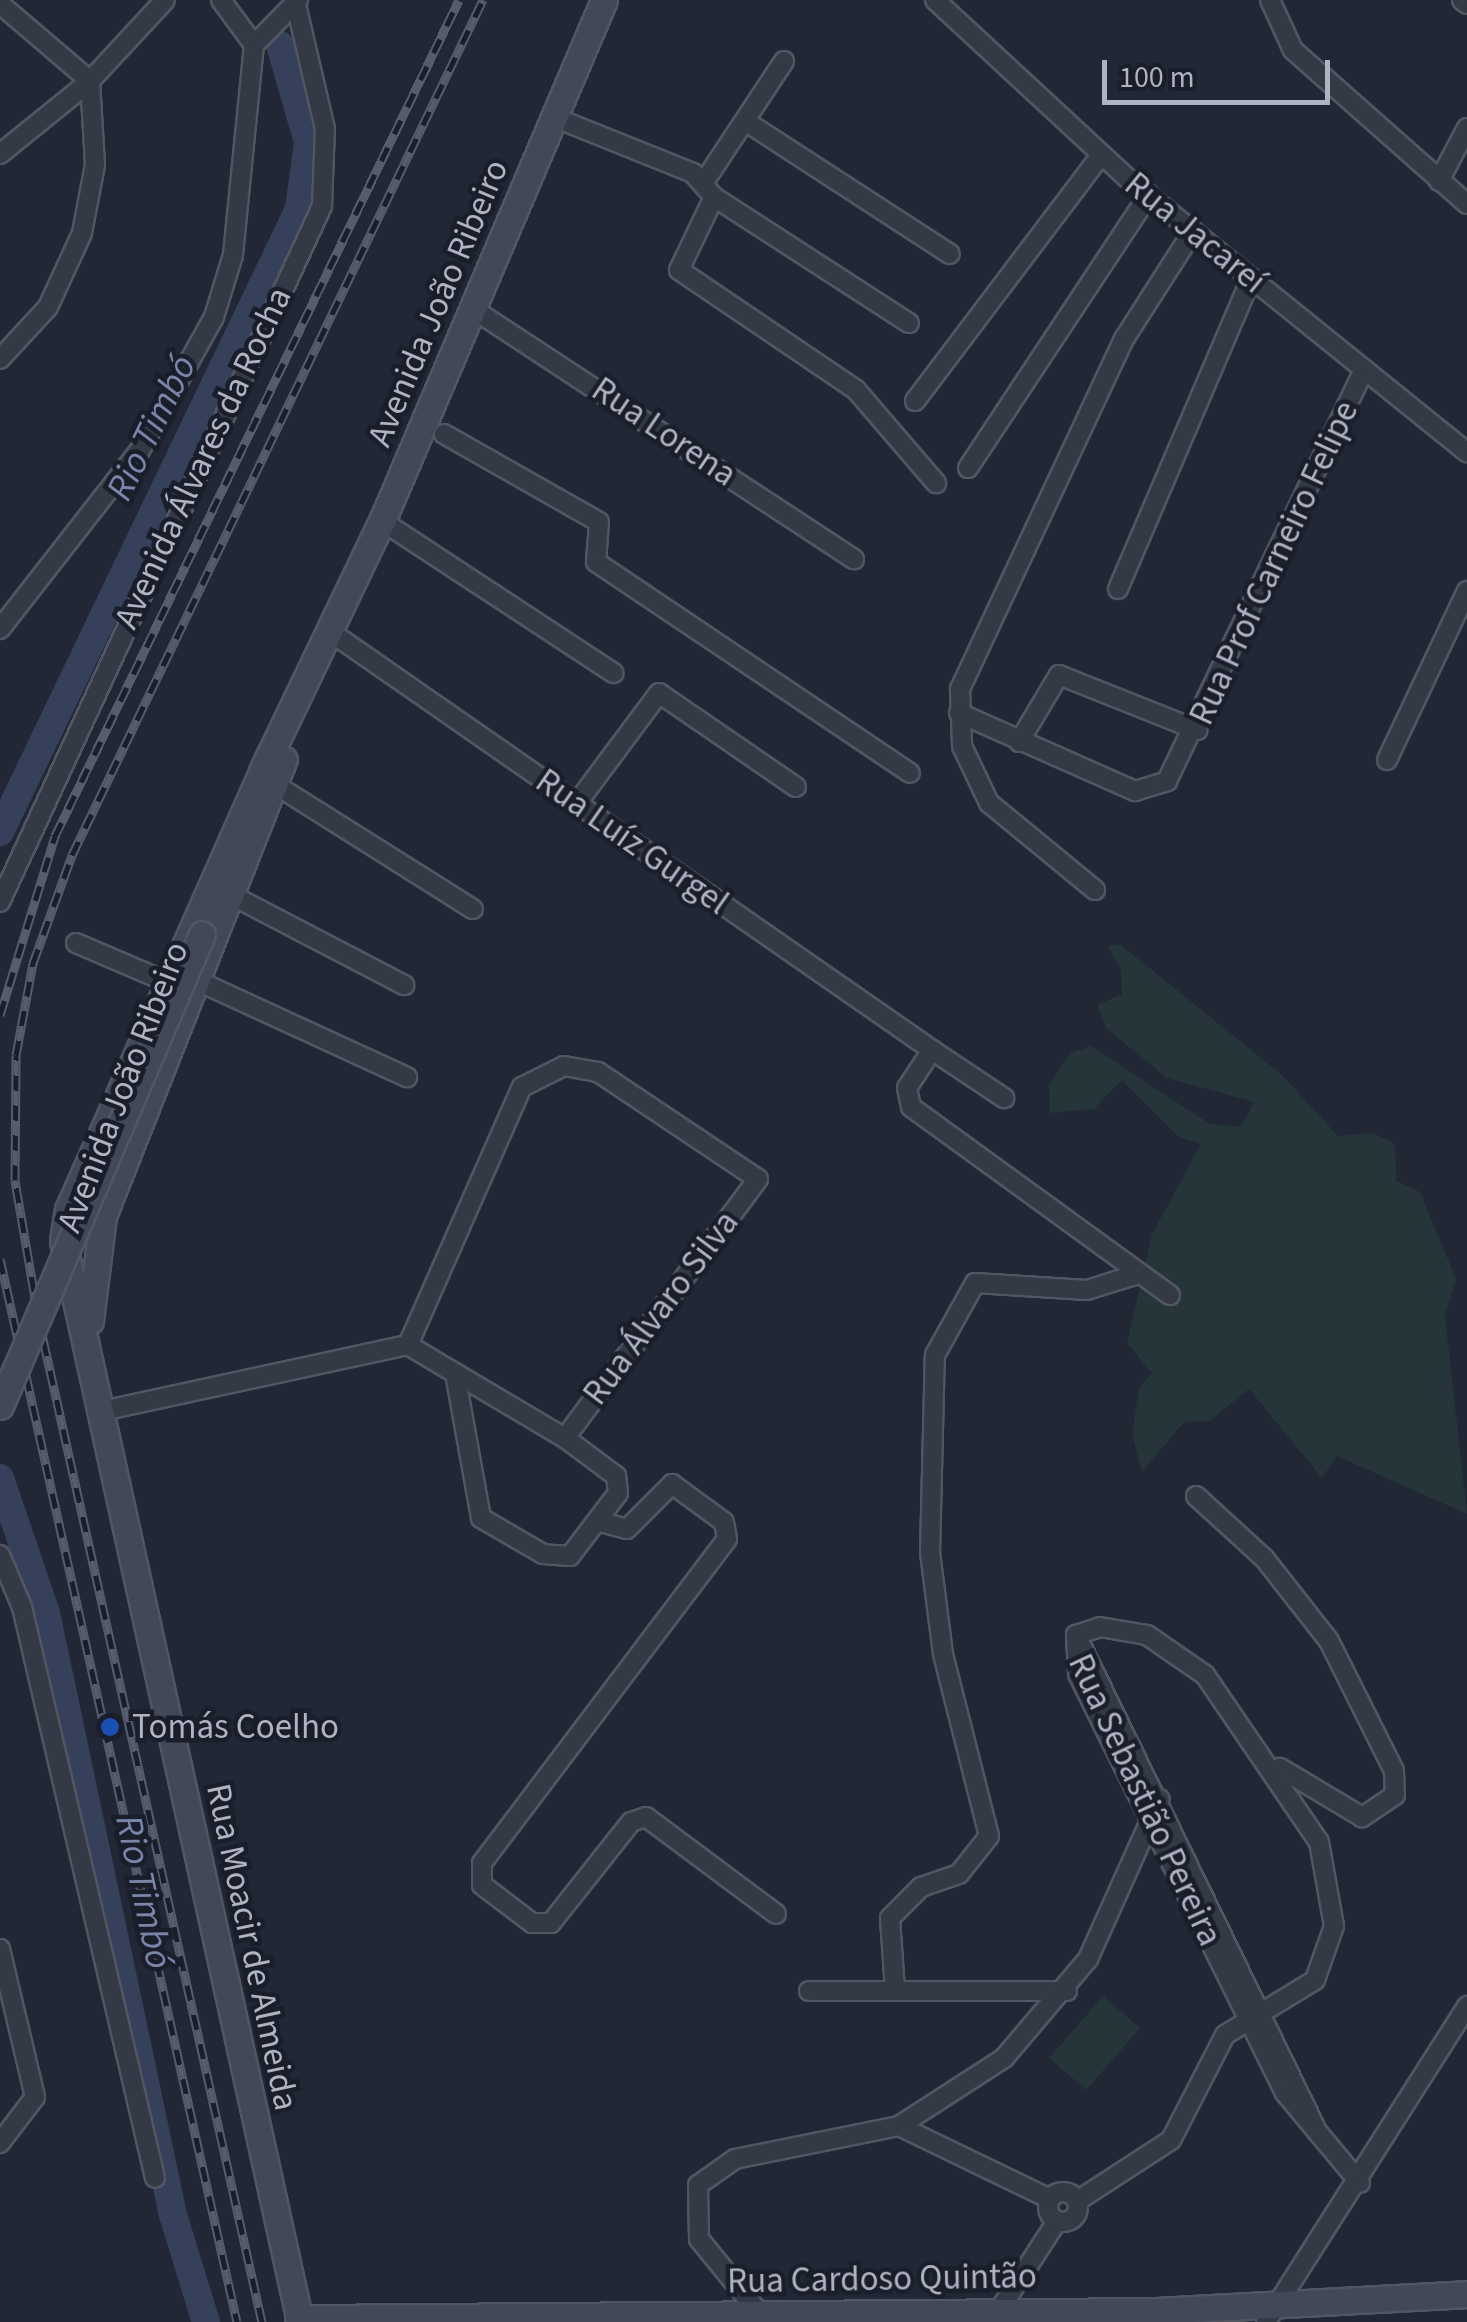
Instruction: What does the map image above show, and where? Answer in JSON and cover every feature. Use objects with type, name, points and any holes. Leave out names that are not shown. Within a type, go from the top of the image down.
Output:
[{"type":"main road","name":"Avenida João Ribeiro","points":[[88,1350],[64,1227],[166,982],[277,758],[382,521],[433,427],[473,309],[604,0]]},
{"type":"main road","name":"Avenida João Ribeiro","points":[[88,1350],[103,1216],[279,786],[277,758]]},
{"type":"main road","name":"Avenida João Ribeiro","points":[[0,1406],[236,855],[234,836],[277,758]]},
{"type":"main road","name":"Rua Moacir de Almeida","points":[[88,1350],[299,2320]]},
{"type":"main road","name":"Rua Cardoso Quintão","points":[[299,2320],[544,2322],[760,2314],[998,2312],[1272,2314],[1467,2294]]},
{"type":"street","points":[[0,154],[90,81],[165,0]]},
{"type":"street","points":[[221,0],[258,41]]},
{"type":"street","name":"Rua Jacareí","points":[[935,0],[1101,155],[1467,452]]},
{"type":"street","points":[[1270,0],[1293,50],[1467,204]]},
{"type":"street","points":[[0,4],[90,81],[95,165],[82,233],[48,307],[0,358]]},
{"type":"street","points":[[0,630],[140,450],[214,317],[233,255],[258,41],[294,4]]},
{"type":"street","name":"Avenida Álvares da Rocha","points":[[0,902],[322,206],[325,129],[294,4]]},
{"type":"street","points":[[784,61],[745,121],[709,190],[681,272],[856,390],[936,483]]},
{"type":"street","points":[[556,118],[709,190],[910,324]]},
{"type":"street","points":[[745,121],[950,254]]},
{"type":"street","points":[[1440,181],[1467,128]]},
{"type":"street","points":[[915,400],[1101,155]]},
{"type":"street","points":[[968,468],[1149,195]]},
{"type":"street","points":[[1095,890],[990,803],[970,770],[958,713],[976,640],[1124,339],[1193,231]]},
{"type":"street","points":[[1118,589],[1251,279]]},
{"type":"street","name":"Rua Lorena","points":[[473,309],[854,559]]},
{"type":"street","name":"Rua Prof Carneiro Felipe","points":[[1019,742],[1135,790],[1158,788],[1185,756],[1364,370]]},
{"type":"street","points":[[433,427],[599,522],[601,566],[910,773]]},
{"type":"street","points":[[382,521],[614,673]]},
{"type":"street","points":[[1387,760],[1467,591]]},
{"type":"street","name":"Rua Luíz Gurgel","points":[[332,633],[1004,1098]]},
{"type":"street","points":[[958,713],[1019,742],[1059,675],[1197,730]]},
{"type":"street","points":[[577,804],[659,692],[796,787]]},
{"type":"street","points":[[279,786],[473,909]]},
{"type":"street","points":[[235,896],[404,985]]},
{"type":"street","points":[[76,943],[166,982]]},
{"type":"street","points":[[200,982],[407,1078]]},
{"type":"street","points":[[932,1050],[907,1088],[911,1107],[1135,1275],[1170,1295]]},
{"type":"street","name":"Rua Álvaro Silva","points":[[408,1346],[522,1087],[564,1066],[598,1072],[758,1179],[565,1438]]},
{"type":"street","points":[[894,1990],[890,1918],[922,1888],[960,1874],[989,1836],[943,1654],[930,1552],[935,1356],[975,1283],[1087,1290],[1135,1275]]},
{"type":"street","points":[[102,1411],[408,1346],[455,1373],[565,1438],[611,1470],[618,1493],[563,1559],[481,1518],[455,1373]]},
{"type":"street","points":[[597,1521],[627,1529],[672,1484],[724,1522],[727,1539],[482,1864],[482,1885],[532,1923],[551,1923],[631,1822],[646,1817],[776,1914]]},
{"type":"street","points":[[1196,1496],[1274,1568],[1329,1641],[1394,1771],[1395,1795],[1362,1818],[1273,1763]]},
{"type":"street","points":[[0,1554],[22,1607],[155,2178]]},
{"type":"street","points":[[998,2312],[1057,2221],[1074,2218],[1077,2202],[1171,2140],[1225,2035],[1255,2011],[1315,1980],[1334,1926],[1320,1842],[1273,1763],[1204,1675],[1165,1643],[1114,1627],[1076,1635]]},
{"type":"street","name":"Rua Sebastião Pereira","points":[[1076,1635],[1160,1799],[1295,2110],[1360,2182]]},
{"type":"street","name":"Rua Sebastião Pereira","points":[[1076,1635],[1071,1656],[1146,1814],[1255,2011]]},
{"type":"street","points":[[760,2314],[699,2239],[698,2185],[763,2152],[899,2126],[1004,2058],[1067,1991],[1113,1910],[1146,1814],[1160,1799]]},
{"type":"street","points":[[0,1949],[6,2010],[35,2098],[0,2143]]},
{"type":"street","points":[[809,1990],[1067,1991]]},
{"type":"street","points":[[1272,2314],[1360,2182],[1467,2006]]},
{"type":"street","points":[[899,2126],[1050,2199],[1057,2221]]},
{"type":"street","points":[[1050,2199],[1064,2192],[1077,2202]]},
{"type":"shaded area","points":[[1120,944],[1283,1076],[1338,1136],[1373,1133],[1395,1144],[1396,1181],[1420,1192],[1456,1279],[1445,1316],[1467,1514],[1337,1456],[1322,1478],[1249,1389],[1210,1421],[1184,1422],[1142,1472],[1132,1433],[1139,1389],[1152,1373],[1127,1343],[1152,1234],[1201,1144],[1179,1137],[1122,1080],[1094,1109],[1050,1113],[1049,1085],[1070,1053],[1091,1046],[1210,1124],[1241,1127],[1254,1102],[1167,1078],[1106,1028],[1097,1005],[1122,994],[1121,969],[1107,946]]},
{"type":"shaded area","points":[[1103,1996],[1140,2028],[1086,2090],[1049,2058]]},
{"type":"waterway","name":"Rio Timbó","points":[[0,832],[299,209],[308,142],[280,45]]},
{"type":"waterway","name":"Rio Timbó","points":[[0,1478],[46,1613],[173,2215],[206,2322]]},
{"type":"railway","points":[[0,1015],[55,836],[459,0]]},
{"type":"railway","points":[[262,2322],[39,1321],[15,1180],[16,1055],[33,963],[72,855],[483,0]]},
{"type":"railway","points":[[0,1259],[237,2322]]},
{"type":"place","name":"Tomás Coelho","points":[[110,1727]]}]
